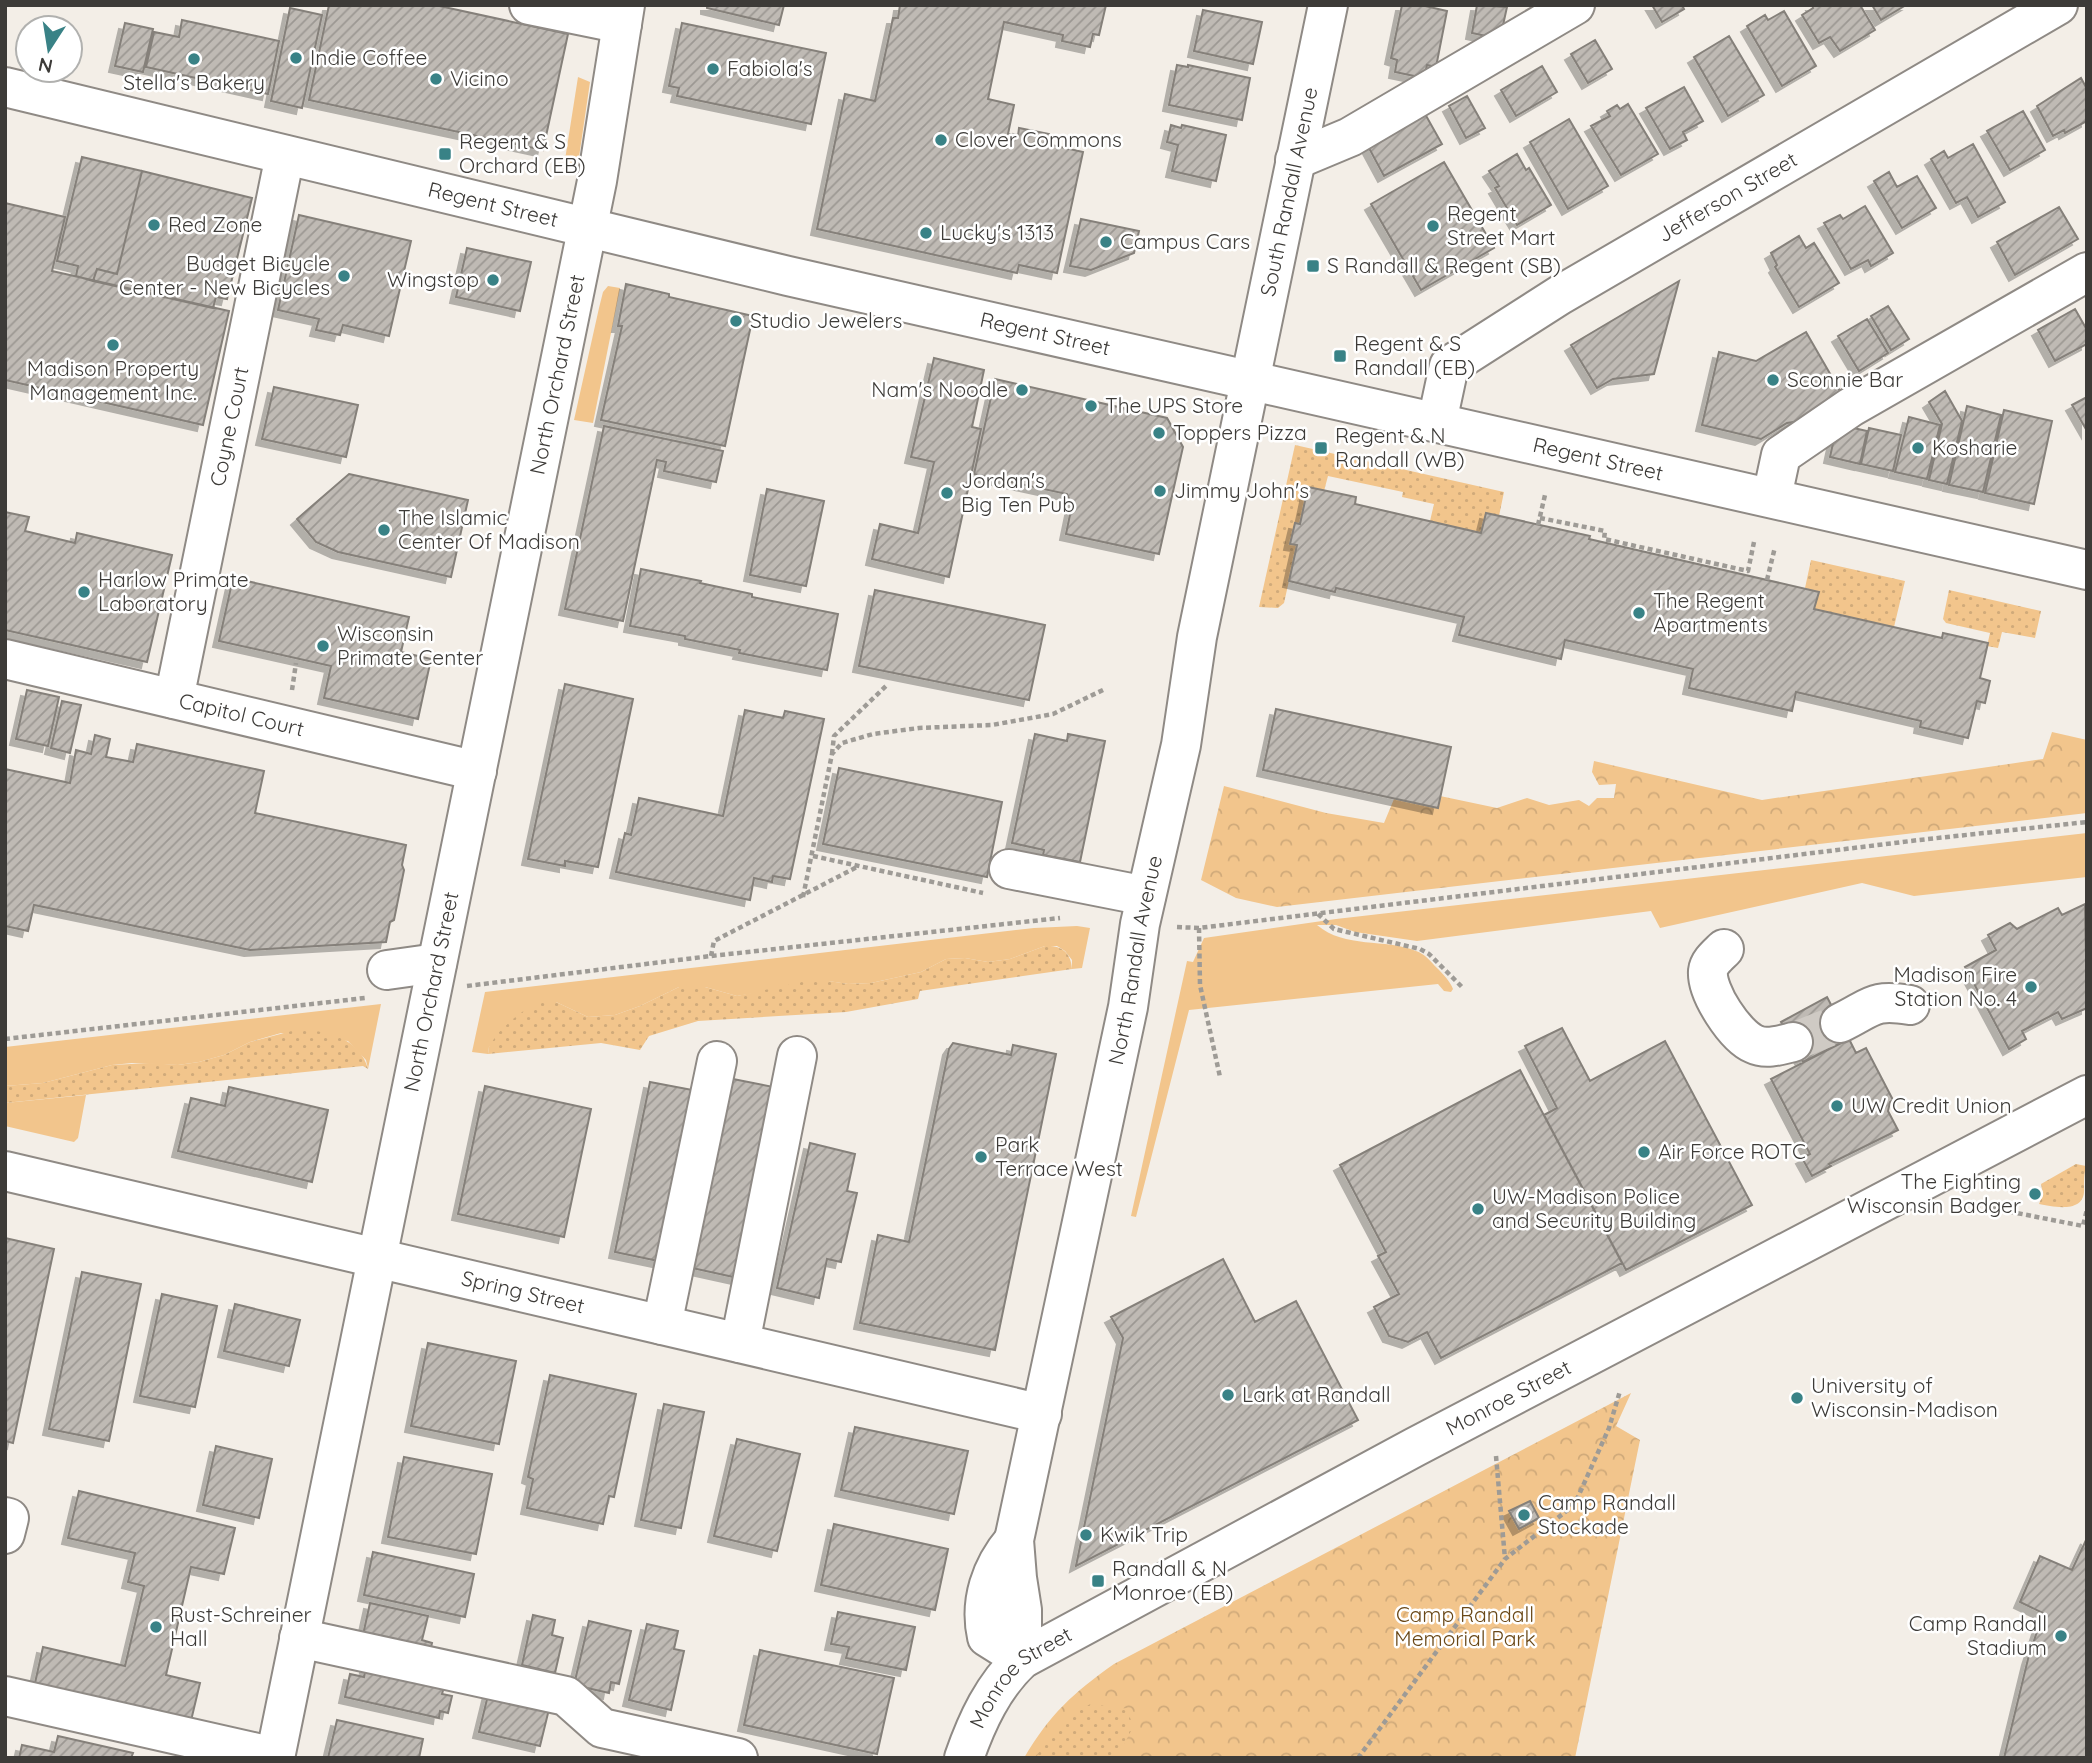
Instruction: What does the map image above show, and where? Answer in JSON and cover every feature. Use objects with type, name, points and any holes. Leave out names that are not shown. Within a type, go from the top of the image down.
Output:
[{"type":"street","points":[[529,5],[624,15]]},
{"type":"street","name":"South Randall Avenue","points":[[1250,379],[1328,5]]},
{"type":"street","points":[[1295,160],[1350,137],[1575,5]]},
{"type":"street","name":"Jefferson Street","points":[[1437,422],[1449,366],[1560,295],[2058,5]]},
{"type":"street","name":"North Orchard Street","points":[[275,1757],[588,227],[624,15]]},
{"type":"street","name":"Regent Street","points":[[5,87],[788,276],[2087,570]]},
{"type":"street","name":"Coyne Court","points":[[174,699],[285,155]]},
{"type":"street","points":[[1772,497],[1781,455],[1851,407],[2087,272]]},
{"type":"street","name":"North Randall Avenue","points":[[1022,1659],[1023,1610],[1014,1540],[1126,1020],[1146,896],[1181,746],[1197,637],[1250,379]]},
{"type":"street","name":"Capitol Court","points":[[5,659],[477,771]]},
{"type":"street","points":[[998,881],[1146,896]]},
{"type":"street","points":[[1724,949],[1708,968],[1709,984],[1732,1026],[1754,1045],[1764,1047],[1793,1042]]},
{"type":"street","points":[[380,983],[437,963]]},
{"type":"street","points":[[1840,1023],[1872,1004],[1886,1001],[1910,1005]]},
{"type":"street","points":[[740,1343],[797,1056]]},
{"type":"street","points":[[662,1325],[717,1061]]},
{"type":"street","name":"Monroe Street","points":[[967,1750],[997,1687],[1022,1659],[1415,1447],[2087,1096]]},
{"type":"street","name":"Spring Street","points":[[5,1171],[1042,1414]]},
{"type":"street","points":[[5,1517],[9,1518],[5,1534]]},
{"type":"street","points":[[299,1638],[566,1696],[602,1728],[738,1758]]},
{"type":"street","points":[[5,1696],[275,1757]]},
{"type":"path","points":[[1538,525],[1545,495]]},
{"type":"path","points":[[1540,517],[1605,531],[1604,539],[1702,563],[1748,571],[1754,542]]},
{"type":"path","points":[[1767,580],[1775,547]]},
{"type":"path","points":[[291,697],[296,663]]},
{"type":"path","points":[[803,897],[834,736],[886,686]]},
{"type":"path","points":[[832,754],[842,743],[873,734],[919,728],[992,725],[1053,714],[1105,689]]},
{"type":"path","points":[[1186,927],[1199,928],[2087,822]]},
{"type":"path","points":[[813,856],[858,866],[998,881]]},
{"type":"path","points":[[711,956],[713,942],[858,866]]},
{"type":"path","points":[[1317,913],[1334,929],[1420,949],[1429,954],[1463,988]]},
{"type":"path","points":[[482,984],[1065,918]]},
{"type":"path","points":[[1199,928],[1200,985],[1220,1077]]},
{"type":"path","points":[[5,1040],[380,983]]},
{"type":"path","points":[[1976,1205],[2083,1226],[2087,1209]]},
{"type":"path","points":[[1358,1758],[1505,1559],[1569,1509],[1577,1499],[1609,1428],[1620,1391]]},
{"type":"path","points":[[1496,1456],[1505,1559]]},
{"type":"green space","points":[[578,77],[590,82],[579,157],[573,166],[564,166]]},
{"type":"green space","points":[[608,286],[620,288],[593,423],[574,420],[603,292]]},
{"type":"green space","points":[[1295,445],[1504,492],[1499,516],[1486,513],[1481,533],[1430,521],[1434,504],[1402,497],[1403,492],[1328,476],[1324,491],[1308,487],[1300,524],[1295,523],[1291,544],[1297,545],[1284,603],[1278,608],[1259,607]]},
{"type":"green space","points":[[1811,560],[1905,581],[1894,627],[1814,609],[1818,592],[1805,588]]},
{"type":"green space","points":[[1949,590],[2041,611],[2035,638],[2002,632],[1998,648],[1987,646],[1990,633],[1946,623],[1943,619]]},
{"type":"green space","points":[[2052,732],[2087,740],[2087,813],[1277,907],[1236,898],[1201,880],[1224,786],[1326,813],[1384,823],[1394,799],[1437,808],[1440,796],[1497,808],[1527,798],[1549,805],[1579,800],[1589,806],[1597,798],[1614,798],[1616,784],[1599,785],[1592,772],[1594,761],[1762,800],[2043,759]]},
{"type":"green space","points":[[2087,833],[2087,877],[1914,896],[1862,883],[1660,928],[1651,911],[1417,941],[1355,932],[1336,925],[1317,925],[1340,937],[1404,947],[1419,952],[1444,975],[1453,989],[1451,992],[1444,991],[1438,984],[1189,1010],[1136,1217],[1131,1216],[1187,961],[1193,962],[1204,938],[1336,919]]},
{"type":"green space","points":[[1034,928],[1090,928],[1082,968],[1072,969],[1072,960],[1057,946],[1045,946],[1010,959],[988,962],[965,958],[946,959],[921,972],[871,983],[828,981],[737,996],[705,987],[679,987],[615,1015],[588,1017],[556,1002],[489,1047],[488,1054],[472,1052],[485,992]]},
{"type":"green space","points":[[1045,946],[1064,951],[1070,958],[1072,969],[920,991],[918,999],[846,1012],[698,1021],[649,1036],[640,1050],[601,1043],[488,1054],[497,1034],[530,1006],[543,1002],[556,1002],[588,1017],[615,1015],[679,987],[705,987],[737,996],[816,979],[848,984],[871,983],[921,972],[946,959],[965,958],[988,962],[1010,959]]},
{"type":"green space","points":[[381,1004],[368,1069],[366,1060],[348,1041],[281,1033],[199,1062],[178,1065],[112,1065],[43,1083],[5,1086],[5,1047]]},
{"type":"green space","points":[[299,1029],[331,1034],[350,1043],[364,1058],[368,1069],[363,1066],[5,1103],[5,1086],[43,1083],[112,1065],[178,1065],[199,1062],[224,1055],[250,1042]]},
{"type":"green space","points":[[86,1095],[78,1138],[74,1142],[5,1126],[5,1103]]},
{"type":"green space","points":[[2076,1164],[2086,1166],[2080,1202],[2068,1207],[2039,1204],[2043,1194],[2041,1184]]},
{"type":"green space","name":"Camp Randall Memorial Park","points":[[1631,1393],[1616,1426],[1640,1440],[1575,1758],[1024,1758],[1063,1705],[1114,1664]]},
{"type":"green space","points":[[1092,1703],[1116,1709],[1127,1708],[1133,1727],[1117,1758],[1036,1758],[1047,1739],[1059,1726]]},
{"type":"building","name":"Vicino","points":[[329,5],[435,5],[568,34],[543,150],[309,100]]},
{"type":"building","points":[[707,5],[784,5],[779,25],[707,8]]},
{"type":"building","name":"Clover Commons","points":[[900,5],[1106,5],[1099,35],[1093,34],[1090,47],[1062,41],[1063,35],[1004,22],[988,99],[1014,105],[1008,134],[1018,136],[1019,128],[1049,134],[1047,144],[1083,152],[1057,273],[1019,265],[1017,273],[817,229],[845,94],[875,101],[893,18],[898,18]]},
{"type":"building","points":[[1402,5],[1421,5],[1447,11],[1436,67],[1427,65],[1424,78],[1395,72],[1397,60],[1391,58]]},
{"type":"building","points":[[1477,5],[1507,7],[1500,39],[1472,33]]},
{"type":"building","points":[[1652,5],[1682,5],[1684,9],[1662,22]]},
{"type":"building","points":[[1812,5],[1860,5],[1875,30],[1840,51],[1830,37],[1819,43],[1802,15],[1813,8]]},
{"type":"building","points":[[1872,5],[1906,5],[1881,20]]},
{"type":"building","name":"Indie Coffee","points":[[290,8],[322,15],[302,108],[271,101]]},
{"type":"building","points":[[1203,10],[1262,22],[1253,64],[1194,51]]},
{"type":"building","points":[[1784,11],[1816,66],[1782,86],[1747,26],[1765,15],[1768,20]]},
{"type":"building","points":[[182,20],[279,41],[268,94],[146,67],[154,32],[179,37]]},
{"type":"building","points":[[125,23],[153,29],[143,72],[115,66]]},
{"type":"building","points":[[682,23],[826,53],[811,124],[677,96],[679,88],[669,86]]},
{"type":"building","points":[[1729,36],[1764,95],[1728,116],[1694,57]]},
{"type":"building","points":[[1595,40],[1612,69],[1588,83],[1571,54]]},
{"type":"building","points":[[1177,65],[1250,78],[1242,120],[1169,105]]},
{"type":"building","points":[[1542,66],[1557,92],[1516,116],[1501,90]]},
{"type":"building","points":[[2081,78],[2087,89],[2087,121],[2053,136],[2037,106]]},
{"type":"building","points":[[1684,87],[1703,121],[1683,132],[1687,140],[1670,149],[1646,108]]},
{"type":"building","points":[[1467,96],[1485,128],[1466,138],[1449,106]]},
{"type":"building","points":[[1628,104],[1658,154],[1621,175],[1591,126],[1610,116],[1607,111],[1617,105],[1620,109]]},
{"type":"building","points":[[1420,105],[1442,144],[1384,176],[1363,137]]},
{"type":"building","points":[[2023,111],[2045,150],[2010,170],[1987,131]]},
{"type":"building","points":[[1569,119],[1608,186],[1568,209],[1530,142]]},
{"type":"building","points":[[1171,125],[1226,135],[1216,181],[1172,171],[1178,145],[1167,142]]},
{"type":"building","points":[[1973,144],[2005,202],[1978,217],[1967,197],[1956,203],[1931,159],[1944,151],[1948,158]]},
{"type":"building","points":[[1517,154],[1526,170],[1529,168],[1551,205],[1517,225],[1495,188],[1499,186],[1489,171]]},
{"type":"building","points":[[82,157],[142,171],[117,274],[97,269],[93,281],[76,276],[78,266],[57,261]]},
{"type":"building","name":"Regent Street Mart","points":[[1444,162],[1494,248],[1421,290],[1371,204]]},
{"type":"building","points":[[142,171],[252,198],[227,299],[216,297],[213,308],[93,281],[97,269],[117,274]]},
{"type":"building","points":[[1889,172],[1897,187],[1917,176],[1936,208],[1902,228],[1874,181]]},
{"type":"building","name":"Madison Property Management Inc.","points":[[5,203],[65,217],[52,271],[229,311],[203,425],[5,380]]},
{"type":"building","points":[[1865,206],[1893,253],[1871,266],[1868,260],[1851,269],[1824,223],[1840,215],[1843,219]]},
{"type":"building","points":[[2059,207],[2078,239],[2015,275],[1997,242]]},
{"type":"building","name":"Budget Bicycle Center - New Bicycles","points":[[299,215],[411,241],[389,336],[343,325],[340,335],[316,330],[319,319],[278,310]]},
{"type":"building","name":"Campus Cars","points":[[1081,219],[1139,231],[1134,253],[1091,270],[1070,266]]},
{"type":"building","points":[[1799,236],[1806,248],[1814,243],[1839,283],[1799,307],[1775,267],[1777,265],[1771,253]]},
{"type":"building","name":"Wingstop","points":[[467,248],[531,262],[520,311],[456,297]]},
{"type":"building","points":[[1679,281],[1654,374],[1613,379],[1597,388],[1571,345]]},
{"type":"building","points":[[626,284],[753,316],[725,446],[601,420],[622,326],[618,326]]},
{"type":"building","points":[[1888,306],[1909,339],[1891,350],[1871,316]]},
{"type":"building","points":[[2075,309],[2087,330],[2087,344],[2055,361],[2038,330]]},
{"type":"building","points":[[1867,319],[1888,353],[1859,371],[1838,336]]},
{"type":"building","name":"Sconnie Bar","points":[[1806,332],[1844,398],[1807,420],[1787,423],[1761,439],[1702,425],[1719,352],[1756,361]]},
{"type":"building","name":"Jordan's Big Ten Pub","points":[[934,358],[984,370],[972,427],[981,429],[949,577],[872,559],[880,524],[918,533],[934,462],[911,457]]},
{"type":"building","points":[[995,379],[1167,418],[1183,447],[1159,554],[1066,534],[1072,505],[1067,494],[974,474]]},
{"type":"building","points":[[274,387],[358,405],[346,457],[262,439]]},
{"type":"building","points":[[1945,391],[1962,421],[1947,484],[1929,480],[1942,424],[1929,402]]},
{"type":"building","points":[[2087,397],[2087,431],[2072,405]]},
{"type":"building","points":[[1967,406],[2001,415],[1983,492],[1949,485]]},
{"type":"building","points":[[2004,410],[2052,421],[2034,504],[1985,493]]},
{"type":"building","name":"Kosharie","points":[[1909,417],[1940,425],[1927,479],[1895,472]]},
{"type":"building","points":[[604,426],[723,451],[716,482],[664,471],[666,462],[657,460],[623,621],[565,609]]},
{"type":"building","points":[[1849,427],[1867,431],[1860,464],[1830,457],[1835,434]]},
{"type":"building","points":[[1869,428],[1901,435],[1893,471],[1861,464]]},
{"type":"building","name":"The Islamic Center Of Madison","points":[[349,474],[468,500],[451,577],[338,552],[316,542],[297,519]]},
{"type":"building","name":"The Regent Apartments","points":[[1308,487],[1356,497],[1355,504],[1481,533],[1486,513],[1590,536],[1589,539],[1819,592],[1814,609],[1942,638],[1943,633],[1988,643],[1980,678],[1990,681],[1985,703],[1977,701],[1968,738],[1920,727],[1921,721],[1796,692],[1792,711],[1689,688],[1693,669],[1565,640],[1561,659],[1459,635],[1464,617],[1336,588],[1335,592],[1289,581],[1297,545],[1290,544],[1295,523],[1300,524]]},
{"type":"building","points":[[767,489],[824,501],[806,586],[750,575]]},
{"type":"building","name":"Harlow Primate Laboratory","points":[[5,512],[29,517],[25,531],[75,543],[77,533],[172,555],[147,662],[5,630]]},
{"type":"building","points":[[641,569],[701,581],[700,583],[752,594],[752,597],[838,614],[827,670],[739,653],[740,650],[685,639],[685,636],[630,626]]},
{"type":"building","name":"Wisconsin Primate Center","points":[[233,578],[409,617],[401,652],[431,659],[418,719],[324,698],[331,666],[219,641]]},
{"type":"building","points":[[875,590],[1045,625],[1029,700],[859,666]]},
{"type":"building","points":[[565,684],[633,699],[598,867],[565,861],[565,866],[528,859]]},
{"type":"building","points":[[27,690],[59,697],[48,746],[16,739]]},
{"type":"building","points":[[62,701],[81,705],[70,753],[51,748]]},
{"type":"building","points":[[1276,709],[1451,747],[1438,808],[1263,770]]},
{"type":"building","points":[[745,710],[783,718],[785,711],[824,719],[790,879],[773,876],[772,882],[754,878],[750,900],[616,872],[625,833],[631,835],[639,798],[723,816]]},
{"type":"building","points":[[1035,734],[1067,741],[1068,734],[1105,741],[1080,862],[1043,855],[1044,850],[1012,843]]},
{"type":"building","points":[[95,735],[110,739],[106,757],[133,762],[137,744],[264,771],[255,813],[406,845],[394,920],[390,922],[386,942],[250,950],[34,905],[28,931],[5,926],[5,769],[70,783],[76,750],[91,754]]},
{"type":"building","points":[[839,768],[1002,802],[987,877],[823,844]]},
{"type":"building","name":"Madison Fire Station No. 4","points":[[2085,904],[2087,1008],[2062,1019],[2058,1012],[2022,1031],[2026,1039],[2009,1049],[1965,967],[1996,950],[1988,935],[2010,923],[2017,929],[2058,908],[2062,915]]},
{"type":"building","points":[[1827,997],[1849,1039],[1803,1062],[1781,1022]]},
{"type":"building","name":"Air Force ROTC","points":[[1562,1028],[1590,1081],[1665,1041],[1752,1205],[1626,1270],[1544,1115],[1557,1108],[1525,1046]]},
{"type":"building","name":"UW Credit Union","points":[[1849,1039],[1856,1053],[1866,1048],[1893,1100],[1888,1111],[1898,1130],[1829,1164],[1831,1166],[1812,1176],[1802,1158],[1810,1154],[1771,1079]]},
{"type":"building","name":"Park Terrace West","points":[[953,1043],[1011,1055],[1013,1045],[1056,1054],[995,1350],[860,1323],[878,1235],[909,1242],[949,1049]]},
{"type":"building","name":"UW-Madison Police and Security Building","points":[[1520,1070],[1622,1263],[1441,1358],[1427,1332],[1408,1342],[1389,1336],[1374,1307],[1399,1294],[1378,1256],[1386,1252],[1340,1165]]},
{"type":"building","points":[[723,1077],[778,1088],[738,1278],[683,1266]]},
{"type":"building","points":[[650,1082],[703,1092],[668,1263],[615,1252]]},
{"type":"building","points":[[485,1086],[591,1109],[564,1237],[458,1214]]},
{"type":"building","points":[[229,1087],[328,1110],[312,1182],[178,1151],[191,1098],[225,1106]]},
{"type":"building","points":[[810,1143],[855,1154],[847,1191],[857,1193],[841,1262],[827,1259],[819,1298],[777,1288]]},
{"type":"building","points":[[5,1238],[54,1249],[13,1443],[5,1441]]},
{"type":"building","name":"Lark at Randall","points":[[1223,1259],[1255,1322],[1296,1301],[1358,1420],[1076,1566],[1123,1338],[1111,1317]]},
{"type":"building","points":[[82,1272],[141,1284],[109,1441],[49,1429]]},
{"type":"building","points":[[162,1294],[217,1306],[195,1407],[140,1396]]},
{"type":"building","points":[[235,1304],[300,1320],[289,1366],[224,1351]]},
{"type":"building","points":[[428,1343],[516,1361],[499,1444],[411,1426]]},
{"type":"building","points":[[550,1375],[636,1394],[614,1497],[609,1496],[603,1524],[527,1508],[533,1479],[528,1477]]},
{"type":"building","points":[[664,1404],[704,1412],[681,1528],[641,1520]]},
{"type":"building","points":[[855,1427],[968,1451],[954,1514],[841,1490]]},
{"type":"building","points":[[737,1439],[800,1454],[777,1551],[714,1536]]},
{"type":"building","points":[[216,1446],[272,1459],[259,1518],[203,1505]]},
{"type":"building","points":[[404,1457],[492,1474],[476,1554],[388,1537]]},
{"type":"building","name":"Rust-Schreiner Hall","points":[[79,1491],[235,1528],[224,1574],[191,1567],[166,1675],[200,1683],[189,1729],[33,1692],[43,1647],[125,1666],[144,1586],[128,1582],[135,1553],[68,1538]]},
{"type":"building","name":"Camp Randall Stockade","points":[[1530,1501],[1539,1518],[1519,1529],[1509,1511]]},
{"type":"building","points":[[834,1524],[948,1549],[935,1610],[821,1585]]},
{"type":"building","name":"Camp Randall Stadium","points":[[2087,1538],[2087,1758],[2004,1758],[2028,1659],[2043,1613],[2020,1602],[2040,1556],[2072,1570]]},
{"type":"building","name":"Camp Randall Stadium","points":[[2087,1538],[2087,1758],[2004,1758],[2028,1659],[2043,1613],[2020,1602],[2040,1556],[2072,1570]]},
{"type":"building","points":[[373,1552],[474,1574],[465,1617],[364,1595]]},
{"type":"building","points":[[370,1603],[428,1616],[422,1640],[432,1643],[428,1660],[361,1644]]},
{"type":"building","points":[[838,1612],[915,1627],[906,1670],[846,1658],[849,1647],[831,1644]]},
{"type":"building","points":[[533,1615],[555,1620],[552,1635],[563,1638],[555,1673],[522,1665]]},
{"type":"building","points":[[589,1621],[631,1631],[619,1684],[611,1682],[609,1693],[574,1685]]},
{"type":"building","points":[[647,1624],[678,1631],[674,1649],[684,1651],[671,1710],[629,1700]]},
{"type":"building","points":[[760,1650],[894,1678],[877,1754],[744,1725]]},
{"type":"building","points":[[367,1662],[446,1680],[442,1694],[452,1696],[448,1713],[440,1711],[439,1718],[345,1697],[350,1674],[364,1677]]},
{"type":"building","points":[[489,1691],[550,1705],[540,1746],[479,1732]]},
{"type":"building","points":[[337,1720],[423,1739],[419,1758],[328,1758]]},
{"type":"building","points":[[58,1736],[133,1753],[131,1758],[19,1758],[22,1745],[54,1752]]},
{"type":"tunnel","points":[[1793,1042],[1840,1023]]},
{"type":"place","name":"Indie Coffee","points":[[296,58]]},
{"type":"place","name":"Stella's Bakery","points":[[194,59]]},
{"type":"place","name":"Fabiola's","points":[[713,69]]},
{"type":"place","name":"Vicino","points":[[436,79]]},
{"type":"place","name":"Clover Commons","points":[[941,140]]},
{"type":"place","name":"Regent & S Orchard (EB)","points":[[445,154]]},
{"type":"place","name":"Red Zone","points":[[154,225]]},
{"type":"place","name":"Regent Street Mart","points":[[1433,226]]},
{"type":"place","name":"Lucky's 1313","points":[[926,233]]},
{"type":"place","name":"Campus Cars","points":[[1106,242]]},
{"type":"place","name":"S Randall & Regent (SB)","points":[[1313,266]]},
{"type":"place","name":"Budget Bicycle Center - New Bicycles","points":[[344,276]]},
{"type":"place","name":"Wingstop","points":[[493,280]]},
{"type":"place","name":"Studio Jewelers","points":[[736,321]]},
{"type":"place","name":"Madison Property Management Inc.","points":[[113,345]]},
{"type":"place","name":"Regent & S Randall (EB)","points":[[1340,356]]},
{"type":"place","name":"Sconnie Bar","points":[[1773,380]]},
{"type":"place","name":"Nam's Noodle","points":[[1022,390]]},
{"type":"place","name":"The UPS Store","points":[[1091,406]]},
{"type":"place","name":"Toppers Pizza","points":[[1159,433]]},
{"type":"place","name":"Regent & N Randall (WB)","points":[[1321,448]]},
{"type":"place","name":"Kosharie","points":[[1918,448]]},
{"type":"place","name":"Jimmy John's","points":[[1160,491]]},
{"type":"place","name":"Jordan's Big Ten Pub","points":[[947,493]]},
{"type":"place","name":"The Islamic Center Of Madison","points":[[384,530]]},
{"type":"place","name":"Harlow Primate Laboratory","points":[[84,592]]},
{"type":"place","name":"The Regent Apartments","points":[[1639,613]]},
{"type":"place","name":"Wisconsin Primate Center","points":[[323,646]]},
{"type":"place","name":"Madison Fire Station No. 4","points":[[2031,987]]},
{"type":"place","name":"UW Credit Union","points":[[1837,1106]]},
{"type":"place","name":"Air Force ROTC","points":[[1644,1152]]},
{"type":"place","name":"Park Terrace West","points":[[981,1157]]},
{"type":"place","name":"The Fighting Wisconsin Badger","points":[[2035,1194]]},
{"type":"place","name":"UW-Madison Police and Security Building","points":[[1478,1209]]},
{"type":"place","name":"Lark at Randall","points":[[1228,1395]]},
{"type":"place","name":"University of Wisconsin-Madison","points":[[1797,1398]]},
{"type":"place","name":"Camp Randall Stockade","points":[[1524,1515]]},
{"type":"place","name":"Kwik Trip","points":[[1086,1535]]},
{"type":"place","name":"Randall & N Monroe (EB)","points":[[1098,1581]]},
{"type":"place","name":"Rust-Schreiner Hall","points":[[156,1627]]},
{"type":"place","name":"Camp Randall Stadium","points":[[2061,1636]]}]
